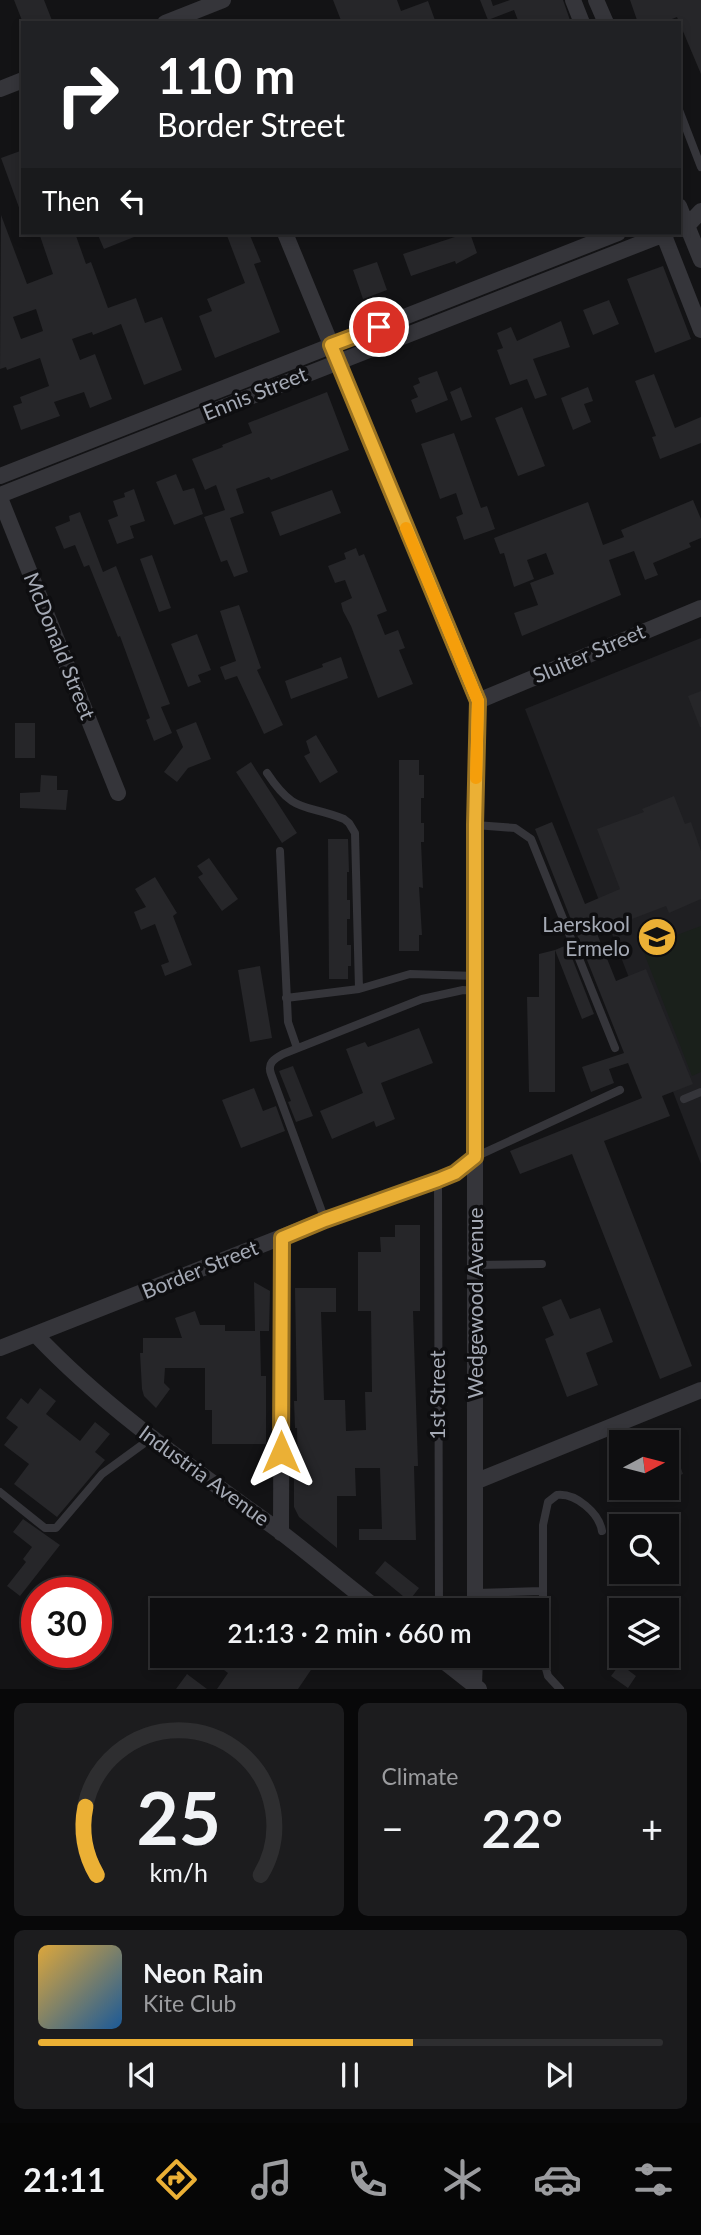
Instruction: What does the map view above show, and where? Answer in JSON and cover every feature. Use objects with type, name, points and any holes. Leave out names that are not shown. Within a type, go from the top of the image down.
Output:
[{"type":"street","points":[[170,21],[223,0]]},
{"type":"street","points":[[573,0],[581,21]]},
{"type":"street","points":[[596,0],[605,21]]},
{"type":"street","points":[[0,89],[21,81]]},
{"type":"street","points":[[681,208],[699,211]]},
{"type":"street","points":[[681,224],[699,211]]},
{"type":"street","points":[[286,235],[478,701]]},
{"type":"street","name":"Ennis Street","points":[[0,476],[613,235]]},
{"type":"street","name":"Ennis Street","points":[[0,497],[662,235]]},
{"type":"street","points":[[673,235],[701,330]]},
{"type":"street","points":[[676,235],[701,260]]},
{"type":"street","name":"McDonald Street","points":[[0,497],[118,793]]},
{"type":"street","name":"Sluiter Street","points":[[478,701],[701,608]]},
{"type":"street","name":"Wedgewood Avenue","points":[[476,1598],[475,825],[478,701]]},
{"type":"street","name":"Border Street","points":[[0,1348],[325,1220],[438,1180],[455,1173],[475,1157]]},
{"type":"street","points":[[281,1533],[282,1238]]},
{"type":"street","name":"Industria Avenue","points":[[36,1335],[61,1361],[150,1439],[281,1533],[364,1598]]},
{"type":"street","points":[[477,1481],[701,1390]]},
{"type":"street","points":[[452,1668],[476,1688]]},
{"type":"street","points":[[475,1668],[476,1688]]},
{"type":"lane","points":[[681,115],[701,167]]},
{"type":"lane","points":[[267,773],[280,793],[296,804],[344,819],[355,834],[359,989]]},
{"type":"lane","points":[[475,825],[515,828],[531,839],[615,1048]]},
{"type":"lane","points":[[280,851],[288,1022],[297,1048]]},
{"type":"lane","points":[[286,998],[359,989],[410,974],[476,983]]},
{"type":"lane","points":[[325,1220],[269,1068],[271,1063],[277,1057],[297,1048],[422,999],[463,990],[476,983]]},
{"type":"lane","points":[[475,1157],[620,1090]]},
{"type":"lane","points":[[684,1099],[701,1092]]},
{"type":"lane","name":"1st Street","points":[[438,1180],[439,1598]]},
{"type":"lane","points":[[477,1265],[542,1264]]},
{"type":"lane","points":[[0,1492],[45,1528],[56,1528],[102,1474],[150,1439]]},
{"type":"lane","points":[[560,1689],[548,1676],[544,1665],[543,1525],[548,1502],[557,1495],[570,1496],[597,1515],[603,1531]]},
{"type":"lane","points":[[476,1593],[542,1591]]},
{"type":"shaded area","name":"Laerskool Ermelo","points":[[701,638],[701,1164],[525,709]]},
{"type":"shaded area","points":[[701,926],[701,1072],[692,1076],[642,948]]},
{"type":"building","points":[[14,0],[44,0],[52,21],[22,21]]},
{"type":"building","points":[[333,0],[397,0],[401,11],[428,1],[435,21],[341,21]]},
{"type":"building","points":[[480,0],[491,0],[493,6],[510,0],[563,0],[570,21],[518,21],[514,10],[488,20]]},
{"type":"building","points":[[630,0],[701,0],[701,74],[681,21],[677,17],[667,21],[637,21]]},
{"type":"building","points":[[21,151],[21,213],[1,158]]},
{"type":"building","points":[[1,215],[27,284],[53,274],[40,235],[76,235],[86,264],[91,262],[108,308],[136,298],[145,323],[162,317],[182,370],[144,385],[121,324],[93,335],[92,332],[72,339],[80,360],[95,354],[112,399],[90,408],[84,392],[54,402],[60,416],[21,430],[13,406],[22,403],[20,397],[49,386],[40,358],[7,370],[6,367],[0,369]],"holes":[[[36,309],[43,331],[21,339],[13,317]]]},
{"type":"building","points":[[98,235],[139,235],[104,249]]},
{"type":"building","points":[[227,235],[250,235],[261,262],[254,264],[280,332],[215,358],[199,316],[212,311],[207,299],[245,283]]},
{"type":"building","points":[[461,235],[471,235],[477,253],[456,264],[455,261],[411,276],[403,254]]},
{"type":"building","points":[[377,262],[387,290],[363,299],[353,270]]},
{"type":"building","points":[[663,266],[691,339],[655,353],[627,279]]},
{"type":"building","points":[[609,300],[619,324],[593,335],[583,310]]},
{"type":"building","points":[[561,321],[570,347],[533,359],[547,395],[535,399],[527,379],[510,385],[497,350],[503,348],[497,333],[511,327],[517,341]]},
{"type":"building","points":[[437,371],[448,400],[416,413],[411,400],[418,397],[413,386],[420,383],[418,378]]},
{"type":"building","points":[[654,374],[675,428],[701,417],[701,443],[660,459],[652,437],[656,436],[635,381]]},
{"type":"building","points":[[461,387],[472,417],[461,421],[450,392]]},
{"type":"building","points":[[588,387],[593,401],[584,404],[591,422],[573,430],[561,398]]},
{"type":"building","points":[[327,392],[349,450],[271,480],[269,477],[236,489],[244,513],[230,518],[248,572],[234,577],[227,560],[221,562],[204,517],[225,510],[216,485],[205,490],[192,459],[252,433],[248,423]]},
{"type":"building","points":[[522,407],[545,466],[518,476],[495,418]]},
{"type":"building","points":[[454,433],[481,508],[487,506],[495,529],[464,540],[456,517],[463,514],[456,493],[440,499],[421,444]]},
{"type":"building","points":[[176,474],[183,491],[194,488],[203,514],[174,525],[156,482]]},
{"type":"building","points":[[134,489],[145,521],[130,526],[134,538],[117,544],[108,520],[118,516],[113,501],[125,497],[124,493]]},
{"type":"building","points":[[332,490],[341,513],[280,536],[271,512]]},
{"type":"building","points":[[693,500],[701,519],[701,538],[689,543],[691,547],[653,563],[658,575],[645,580],[634,551],[609,560],[621,595],[522,636],[514,613],[538,605],[530,583],[554,574],[546,553],[527,560],[534,579],[514,587],[504,553],[500,554],[494,538],[588,502],[603,545],[624,537],[621,530]]},
{"type":"building","points":[[80,512],[103,572],[116,566],[170,704],[161,707],[172,733],[154,741],[146,720],[150,718],[120,636],[118,637],[89,565],[84,567],[75,545],[64,549],[55,527],[70,521],[69,516]]},
{"type":"building","points":[[356,548],[359,556],[364,554],[387,611],[377,615],[385,635],[398,630],[405,648],[399,650],[413,684],[378,698],[343,611],[341,603],[352,598],[345,580],[335,583],[328,566],[346,559],[344,553]]},
{"type":"building","points":[[152,555],[171,608],[159,612],[140,559]]},
{"type":"building","points":[[239,605],[261,668],[257,670],[283,725],[264,734],[237,676],[225,680],[220,667],[236,661],[220,611]]},
{"type":"building","points":[[197,634],[211,670],[198,675],[201,682],[188,687],[171,644]]},
{"type":"building","points":[[341,657],[348,678],[291,699],[285,681],[323,667],[322,664]]},
{"type":"building","points":[[701,691],[701,727],[700,727],[688,696]]},
{"type":"building","points":[[196,722],[211,759],[188,768],[177,782],[164,772],[183,747],[176,730]]},
{"type":"building","points":[[15,723],[35,723],[35,758],[15,758]]},
{"type":"building","points":[[316,735],[338,772],[320,783],[304,756],[310,753],[306,741]]},
{"type":"building","points":[[399,760],[419,760],[419,775],[424,775],[424,798],[421,798],[421,823],[424,823],[424,842],[421,842],[423,888],[419,887],[422,935],[419,935],[419,951],[399,951]]},
{"type":"building","points":[[251,762],[297,833],[282,843],[236,772]]},
{"type":"building","points":[[41,775],[57,776],[57,790],[68,790],[66,810],[20,808],[20,793],[40,792]]},
{"type":"building","points":[[674,796],[685,824],[691,822],[701,851],[701,899],[669,913],[666,906],[632,919],[631,916],[596,931],[616,981],[646,969],[693,1084],[662,1096],[670,1116],[604,1141],[692,1366],[660,1379],[572,1154],[520,1174],[510,1151],[642,1098],[628,1063],[609,1069],[614,1083],[591,1092],[582,1067],[624,1053],[535,829],[552,822],[585,904],[620,889],[597,829],[644,812],[642,809]]},
{"type":"building","points":[[328,839],[348,839],[347,900],[350,900],[350,919],[347,919],[347,945],[351,945],[351,966],[348,966],[348,979],[329,979]]},
{"type":"building","points":[[209,858],[238,899],[222,911],[198,877],[203,874],[197,866]]},
{"type":"building","points":[[155,877],[177,913],[173,916],[192,965],[165,976],[161,965],[169,962],[155,924],[141,930],[134,912],[146,907],[135,889]]},
{"type":"building","points":[[567,945],[594,1014],[582,1019],[555,950]]},
{"type":"building","points":[[555,950],[555,1092],[529,1092],[527,997],[539,997],[539,954]]},
{"type":"building","points":[[260,966],[272,1038],[250,1042],[238,970]]},
{"type":"building","points":[[419,1028],[433,1063],[381,1083],[395,1119],[376,1127],[374,1121],[332,1139],[320,1111],[363,1093],[346,1049],[365,1042],[368,1047]]},
{"type":"building","points":[[293,1066],[313,1116],[296,1122],[279,1071]]},
{"type":"building","points":[[254,1088],[263,1111],[276,1106],[285,1131],[241,1148],[222,1100]]},
{"type":"building","points":[[395,1225],[420,1225],[420,1311],[413,1311],[418,1466],[414,1466],[416,1540],[359,1540],[359,1529],[382,1529],[380,1468],[355,1468],[356,1496],[337,1496],[337,1548],[299,1517],[294,1507],[294,1468],[298,1468],[294,1401],[297,1401],[295,1288],[336,1288],[336,1312],[321,1312],[324,1400],[345,1400],[346,1431],[366,1430],[365,1392],[372,1392],[371,1311],[358,1311],[358,1252],[381,1252],[380,1237],[395,1237]]},
{"type":"building","points":[[254,1282],[270,1291],[269,1331],[255,1331]]},
{"type":"building","points":[[561,1299],[570,1319],[600,1308],[613,1342],[586,1353],[598,1385],[567,1397],[545,1339],[554,1335],[542,1307]]},
{"type":"building","points":[[195,1311],[200,1325],[225,1325],[225,1331],[260,1331],[261,1376],[266,1376],[266,1444],[212,1444],[212,1410],[205,1410],[205,1368],[165,1368],[164,1383],[170,1389],[156,1408],[144,1396],[140,1353],[143,1353],[143,1338],[182,1338],[175,1318]]},
{"type":"building","points":[[40,1388],[56,1401],[46,1414],[80,1441],[95,1422],[110,1434],[95,1452],[105,1460],[57,1517],[14,1484],[29,1464],[4,1445],[18,1427],[6,1418],[21,1398],[28,1404]]},
{"type":"building","points":[[23,1519],[60,1545],[35,1577],[21,1577],[20,1596],[7,1586],[26,1562],[23,1559],[32,1547],[13,1532]]},
{"type":"building","points":[[385,1561],[419,1588],[411,1598],[405,1598],[375,1573]]},
{"type":"building","points":[[312,1668],[298,1689],[217,1689],[228,1673],[224,1670]]},
{"type":"building","points":[[617,1668],[625,1668],[636,1676],[628,1688],[611,1676]]},
{"type":"building","points":[[187,1674],[207,1689],[176,1689]]},
{"type":"slow traffic","points":[[406,528],[478,701],[476,778]]},
{"type":"place","name":"Laerskool Ermelo","points":[[657,937]]},
{"type":"route","points":[[281,1452],[282,1238],[455,1173],[475,1157],[475,825],[478,701],[331,345],[379,327]]}]
